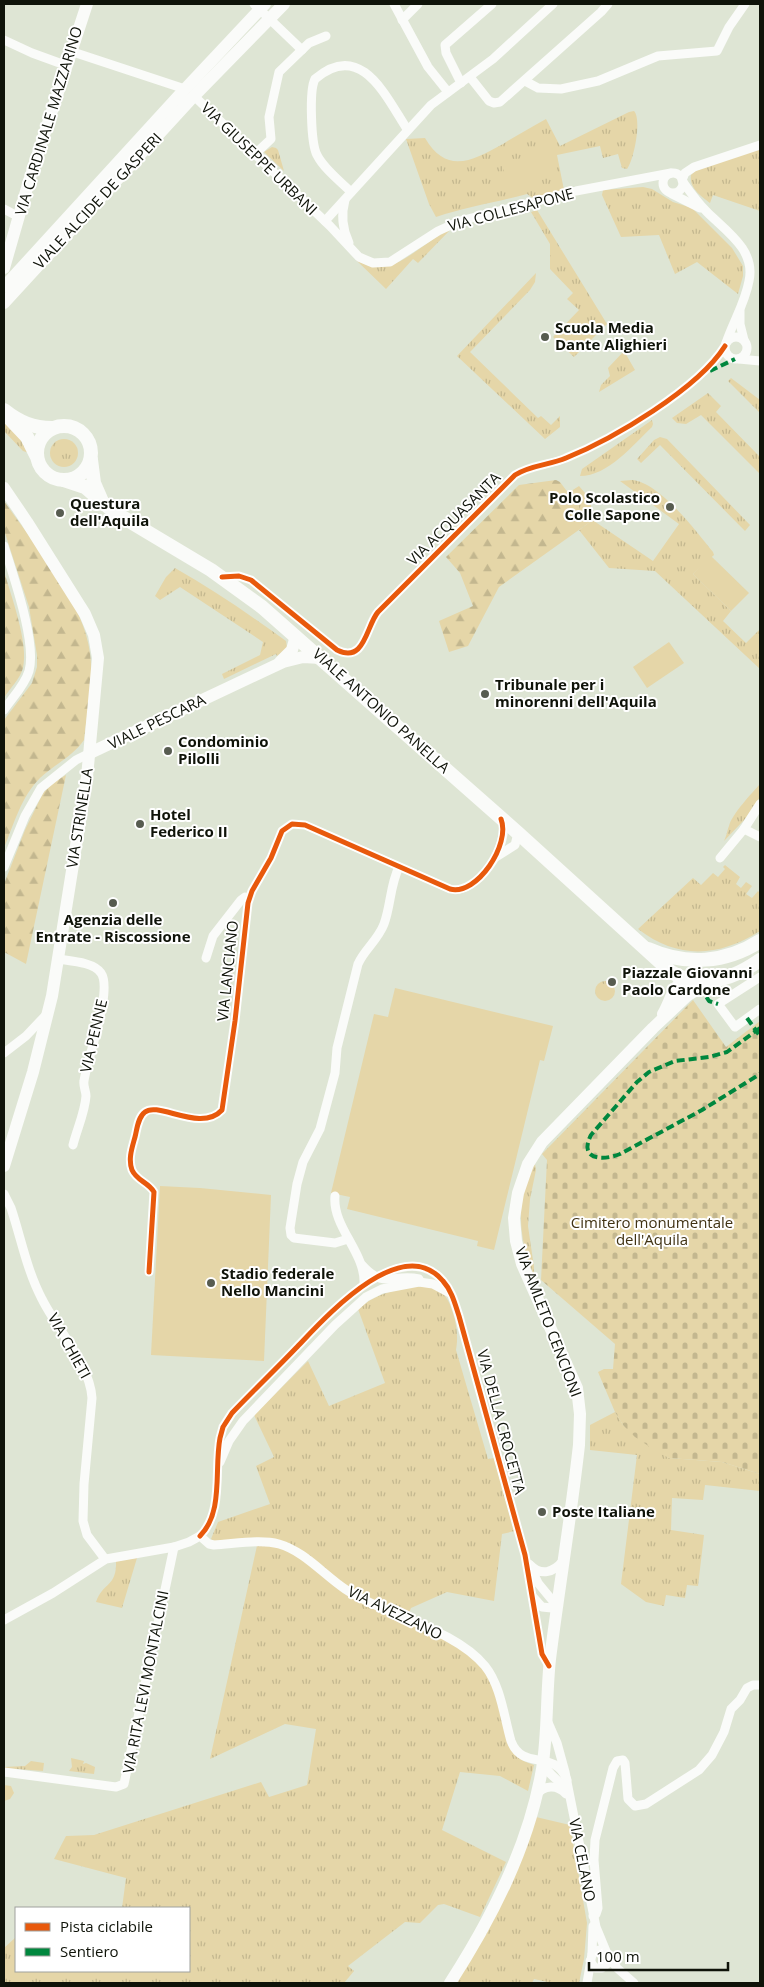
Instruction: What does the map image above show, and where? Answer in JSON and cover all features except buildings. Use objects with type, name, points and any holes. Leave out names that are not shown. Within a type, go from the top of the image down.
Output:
[{"type":"main road","name":"VIA CARDINALE MAZZARINO","points":[[4,268],[70,51],[87,4]]},
{"type":"main road","name":"VIALE ALCIDE DE GASPERI","points":[[4,287],[189,93],[284,4]]},
{"type":"main road","name":"VIALE ALCIDE DE GASPERI","points":[[4,303],[189,93],[260,5]]},
{"type":"main road","points":[[4,410],[24,423],[52,428],[68,426],[83,433],[91,446],[91,460],[81,475],[64,480],[48,476],[38,463],[27,438],[4,414]]},
{"type":"main road","points":[[36,455],[40,439],[52,428]]},
{"type":"main road","name":"VIALE ANTONIO PANELLA","points":[[91,460],[96,490],[110,509]]},
{"type":"main road","name":"VIALE ANTONIO PANELLA","points":[[64,480],[85,487],[110,509],[222,577],[254,601],[518,833],[633,939],[680,977]]},
{"type":"main road","name":"VIA STRINELLA","points":[[4,488],[81,607],[94,636],[97,650],[90,753],[58,959],[48,1013],[35,1034],[4,1166]]},
{"type":"main road","name":"VIALE PESCARA","points":[[276,665],[292,650],[296,636]]},
{"type":"main road","name":"VIALE PESCARA","points":[[90,753],[117,742],[276,665],[300,657],[321,658]]},
{"type":"main road","name":"VIALE ANTONIO PANELLA","points":[[633,939],[648,949],[669,957],[696,960],[720,958],[740,952],[760,941]]},
{"type":"main road","points":[[669,957],[680,967],[679,996]]},
{"type":"main road","points":[[680,977],[711,981],[736,975],[760,960]]},
{"type":"main road","name":"VIA AMLETO CENCIONI","points":[[557,1606],[579,1445],[579,1401],[569,1369],[518,1252],[514,1223],[516,1204],[528,1164],[538,1147],[653,1028],[667,1008],[679,996],[711,981]]},
{"type":"main road","name":"VIA DELLA CROCETTA","points":[[450,1983],[479,1935],[504,1887],[525,1833],[536,1795],[543,1762],[549,1666],[557,1606]]},
{"type":"street","points":[[394,4],[428,67],[448,92]]},
{"type":"street","points":[[402,20],[418,4]]},
{"type":"street","points":[[461,83],[445,51],[446,43],[492,4]]},
{"type":"street","points":[[325,221],[431,105],[498,56],[553,4]]},
{"type":"street","points":[[470,77],[489,101],[494,103],[503,100],[608,4]]},
{"type":"street","points":[[525,80],[538,88],[561,89],[598,81],[658,56],[717,50],[729,27],[745,4]]},
{"type":"street","points":[[260,5],[270,18],[302,50]]},
{"type":"street","points":[[254,155],[271,138],[269,117],[278,74],[313,41],[326,36]]},
{"type":"street","points":[[4,40],[24,50],[66,65]]},
{"type":"street","name":"VIA GIUSEPPE URBANI","points":[[70,51],[189,93],[325,221]]},
{"type":"street","points":[[348,196],[322,163],[314,149],[312,91],[316,79],[339,66],[349,66],[362,70],[375,81],[408,129]]},
{"type":"street","points":[[760,145],[694,167],[685,173],[683,181],[681,190],[669,193],[663,188],[665,176],[671,173],[678,174],[683,181],[707,212],[733,236],[748,260],[750,280],[725,344],[726,353],[729,357],[735,359],[760,360]]},
{"type":"street","name":"VIA COLLESAPONE","points":[[325,221],[354,252],[369,262],[387,263],[438,231],[460,221],[576,192],[671,173]]},
{"type":"street","name":"VIA COLLESAPONE","points":[[634,181],[648,182],[707,212]]},
{"type":"street","points":[[348,196],[343,209],[344,226],[347,238],[354,252]]},
{"type":"street","points":[[4,209],[19,217]]},
{"type":"street","points":[[739,359],[745,354],[746,343],[740,320],[741,306]]},
{"type":"street","points":[[725,344],[734,337],[746,343],[760,360]]},
{"type":"street","name":"VIA ACQUASANTA","points":[[222,577],[239,576],[251,580],[337,650],[346,653],[355,650],[364,642],[376,614],[518,473],[572,456],[625,428],[694,381],[713,362],[725,344]]},
{"type":"street","points":[[4,546],[24,616],[30,660],[27,675],[4,710]]},
{"type":"street","name":"VIALE PESCARA","points":[[4,867],[25,816],[41,788],[76,760],[90,753]]},
{"type":"street","points":[[720,858],[744,829],[760,804]]},
{"type":"street","name":"VIA LANCIANO","points":[[149,1272],[154,1195],[152,1189],[134,1174],[130,1161],[140,1118],[147,1110],[156,1110],[180,1116],[204,1118],[217,1115],[223,1108],[249,898],[285,828],[292,824],[305,825],[458,891],[470,886],[496,857],[502,843],[504,828],[501,818]]},
{"type":"street","points":[[744,829],[760,837]]},
{"type":"street","points":[[502,843],[508,835],[518,833],[517,843],[509,850]]},
{"type":"street","name":"VIA LANCIANO","points":[[496,857],[509,850],[523,848],[538,851]]},
{"type":"street","points":[[348,1239],[335,1242],[293,1237],[290,1230],[296,1184],[303,1162],[320,1129],[335,1074],[335,1058],[358,964],[372,946],[382,928],[393,880],[399,867]]},
{"type":"street","points":[[206,958],[215,934],[241,900],[245,897],[249,898]]},
{"type":"street","name":"VIA PENNE","points":[[58,959],[97,968],[102,974],[104,984],[100,1018],[84,1083],[85,1104],[73,1145]]},
{"type":"street","points":[[760,979],[718,1004],[735,1027],[760,1009]]},
{"type":"street","points":[[4,1053],[35,1034]]},
{"type":"street","name":"VIA CHIETI","points":[[4,1194],[11,1208],[41,1299],[68,1340],[90,1385],[92,1398],[83,1494],[84,1526],[88,1539],[105,1559]]},
{"type":"street","points":[[335,1196],[336,1208],[348,1239],[360,1263],[367,1271],[378,1278],[391,1280],[410,1277],[441,1287],[452,1296]]},
{"type":"street","points":[[360,1263],[364,1284]]},
{"type":"street","points":[[4,1620],[53,1593],[105,1559],[174,1547],[200,1536],[207,1528],[212,1515],[220,1438],[229,1416],[333,1309],[364,1284],[405,1268],[417,1268],[427,1270],[441,1279],[452,1296]]},
{"type":"street","points":[[217,1474],[227,1445],[239,1426],[335,1325],[366,1297],[376,1291],[425,1282],[429,1276],[427,1270]]},
{"type":"street","name":"VIA DELLA CROCETTA","points":[[452,1296],[526,1558],[542,1656],[549,1666]]},
{"type":"street","name":"VIA AVEZZANO","points":[[200,1536],[209,1544],[214,1545],[268,1543],[287,1547],[353,1594],[404,1616],[462,1647],[482,1662],[492,1676],[515,1749],[525,1756],[543,1762]]},
{"type":"street","name":"VIA RITA LEVI MONTALCINI","points":[[4,1772],[116,1786],[124,1784],[174,1547]]},
{"type":"street","points":[[526,1558],[534,1569],[546,1572],[553,1570],[563,1561]]},
{"type":"street","name":"VIA DELLA CROCETTA","points":[[526,1558],[538,1583],[557,1606]]},
{"type":"street","points":[[531,1593],[542,1607],[552,1608],[557,1606]]},
{"type":"street","points":[[593,1916],[597,1913],[598,1906],[594,1851],[597,1827],[613,1768],[617,1761],[623,1760],[625,1763],[628,1799],[631,1804],[635,1806],[646,1804],[699,1770],[712,1755],[724,1732],[731,1709],[740,1700],[747,1688],[753,1685],[760,1685]]},
{"type":"street","name":"VIA CELANO","points":[[546,1719],[552,1728],[567,1780],[593,1916],[607,1954]]},
{"type":"street","points":[[543,1762],[547,1761],[556,1764],[562,1770],[567,1780]]},
{"type":"street","name":"VIA CELANO","points":[[543,1762],[546,1770],[562,1783],[570,1802]]},
{"type":"street","name":"VIA CELANO","points":[[536,1795],[543,1789],[557,1788],[563,1790],[570,1802]]},
{"type":"street","name":"VIA CELANO","points":[[589,1983],[593,1916]]},
{"type":"street","points":[[599,1950],[607,1954],[630,1980],[593,1966],[591,1958],[599,1950]]},
{"type":"street","points":[[601,1969],[608,1963],[607,1954]]},
{"type":"street","name":"VIA CELANO","points":[[589,1983],[601,1969]]},
{"type":"green space","points":[[634,111],[637,122],[636,140],[627,169],[622,168],[618,154],[603,158],[600,146],[557,155],[564,190],[533,198],[527,194],[436,217],[429,204],[406,139],[425,138],[433,150],[442,157],[451,161],[461,161],[492,150],[546,119],[560,146]]},
{"type":"green space","points":[[272,147],[278,150],[284,171],[264,152]]},
{"type":"green space","points":[[760,148],[760,211],[713,195],[710,203],[694,188],[691,175],[695,171]]},
{"type":"green space","points":[[550,151],[556,175],[508,187],[502,163]]},
{"type":"green space","points":[[643,187],[652,189],[673,202],[692,208],[732,248],[743,266],[743,276],[738,294],[697,262],[675,274],[659,235],[621,237],[602,195],[603,190]]},
{"type":"green space","points":[[537,210],[607,324],[574,357],[553,337],[579,310],[567,299],[573,293],[550,269],[550,244],[531,212]]},
{"type":"green space","points":[[450,230],[418,263],[413,259],[386,289],[356,260],[370,266],[382,267],[394,264]]},
{"type":"green space","points":[[536,273],[535,282],[530,290],[470,352],[538,418],[541,416],[551,425],[560,416],[560,427],[545,439],[457,356]]},
{"type":"green space","points":[[624,351],[635,370],[599,392],[601,385],[610,376],[608,368]]},
{"type":"green space","points":[[731,378],[760,400],[760,413],[728,381]]},
{"type":"green space","points":[[708,393],[721,406],[716,412],[760,457],[760,474],[701,415],[686,424],[677,423],[672,418]]},
{"type":"green space","points":[[652,420],[652,427],[610,465],[590,475],[580,476],[582,469]]},
{"type":"green space","points":[[4,421],[18,434],[29,453],[23,451],[4,431]]},
{"type":"green space","points":[[660,437],[667,439],[750,525],[745,531],[660,445],[641,463],[637,459],[654,440]]},
{"type":"green space","points":[[64,439],[74,443],[78,453],[74,463],[64,467],[54,463],[50,453],[54,443]]},
{"type":"green space","points":[[556,480],[560,482],[590,522],[499,587],[468,646],[449,652],[439,621],[473,606],[460,573],[446,557],[519,485]]},
{"type":"green space","points":[[632,480],[654,489],[665,498],[713,552],[714,555],[693,574],[731,611],[723,621],[746,643],[760,629],[760,669],[655,571],[609,568],[579,530],[590,522],[568,493],[579,486],[591,500],[591,519],[653,561],[679,524],[620,481]]},
{"type":"green space","points":[[4,501],[68,594],[86,634],[90,653],[91,674],[84,740],[80,746],[45,773],[33,785],[19,811],[4,848],[4,720],[32,683],[37,667],[37,655],[29,607],[4,530]]},
{"type":"green space","points":[[711,556],[749,593],[731,611],[693,574]]},
{"type":"green space","points":[[175,568],[218,594],[286,641],[287,648],[277,656],[276,654],[224,679],[222,674],[260,655],[263,642],[180,587],[160,600],[155,596],[166,577]]},
{"type":"green space","points":[[4,571],[24,646],[24,658],[22,672],[4,698]]},
{"type":"green space","points":[[669,642],[684,663],[647,688],[633,667]]},
{"type":"green space","points":[[66,775],[26,964],[4,952],[4,884],[25,830],[43,793],[54,782]]},
{"type":"green space","points":[[760,784],[760,797],[745,819],[724,841],[734,816]]},
{"type":"green space","points":[[725,865],[740,877],[736,884],[741,888],[746,882],[752,886],[746,894],[752,898],[758,891],[760,893],[760,931],[745,940],[729,946],[699,951],[683,950],[668,946],[638,929],[693,878],[701,885],[713,873],[718,877],[725,869],[723,867]]},
{"type":"green space","points":[[601,981],[609,981],[615,987],[615,995],[609,1001],[601,1001],[595,995],[595,987]]},
{"type":"green space","points":[[395,988],[553,1026],[544,1061],[540,1060],[494,1250],[477,1246],[478,1241],[347,1209],[350,1197],[331,1193],[374,1014],[388,1017]]},
{"type":"green space","name":"Cimitero monumentale dell'Aquila","points":[[693,1000],[726,1047],[760,1021],[760,1474],[722,1462],[669,1458],[635,1437],[623,1425],[615,1412],[598,1372],[604,1369],[613,1369],[615,1344],[541,1280],[547,1160],[542,1154]]},
{"type":"green space","points":[[535,1164],[536,1170],[530,1199],[528,1226],[534,1275],[525,1247],[521,1219],[524,1191]]},
{"type":"green space","name":"Stadio federale Nello Mancini","points":[[160,1186],[271,1195],[264,1361],[151,1355]]},
{"type":"green space","points":[[411,1287],[429,1287],[441,1292],[449,1303],[455,1320],[456,1350],[488,1459],[494,1458],[515,1531],[502,1534],[494,1601],[447,1592],[411,1608],[406,1620],[455,1645],[485,1672],[495,1690],[510,1747],[520,1759],[534,1765],[528,1791],[500,1776],[460,1772],[442,1830],[506,1862],[480,1917],[444,1904],[438,1905],[420,1923],[405,1922],[348,1966],[354,1971],[344,1983],[4,1983],[4,1948],[15,1938],[15,1972],[190,1972],[190,1907],[122,1907],[126,1878],[54,1859],[66,1836],[94,1835],[261,1782],[269,1797],[307,1785],[316,1729],[285,1724],[210,1759],[258,1541],[214,1541],[211,1539],[218,1522],[270,1504],[256,1466],[274,1457],[254,1415],[308,1361],[329,1406],[385,1383],[358,1309],[370,1300],[396,1290]]},
{"type":"green space","points":[[615,1412],[623,1425],[669,1458],[722,1462],[760,1474],[760,1491],[705,1485],[703,1500],[672,1498],[671,1530],[704,1535],[698,1586],[687,1585],[685,1598],[666,1595],[664,1606],[646,1602],[621,1584],[637,1455],[590,1450],[590,1425]]},
{"type":"green space","points":[[137,1558],[122,1608],[96,1602],[114,1576],[116,1561]]},
{"type":"green space","points":[[71,1758],[84,1761],[83,1764],[86,1763],[95,1767],[94,1774],[69,1771],[72,1767]]},
{"type":"green space","points":[[31,1761],[44,1763],[43,1771],[4,1768],[25,1766]]},
{"type":"green space","points":[[4,1785],[11,1786],[14,1793],[10,1799],[4,1801]]},
{"type":"green space","points":[[536,1817],[570,1825],[587,1923],[584,1959],[579,1983],[552,1983],[534,1979],[532,1983],[456,1983]]},
{"type":"marked path","points":[[710,371],[735,359]]},
{"type":"marked path","points":[[700,987],[709,1001],[718,1004]]},
{"type":"marked path","points":[[747,1018],[760,1036]]},
{"type":"marked path","points":[[760,1028],[727,1052],[709,1057],[675,1061],[649,1072],[637,1082],[591,1135],[588,1150],[590,1154],[600,1158],[620,1154],[702,1110],[760,1074]]},
{"type":"cycle path","points":[[222,577],[239,576],[251,580],[337,650],[346,653],[354,652],[364,642],[378,612],[515,475],[527,469],[566,458],[630,426],[695,379],[725,346]]},
{"type":"cycle path","points":[[149,1272],[154,1192],[134,1174],[130,1162],[138,1123],[143,1114],[151,1110],[160,1110],[192,1118],[213,1116],[222,1110],[235,1021],[248,903],[252,891],[271,858],[282,831],[292,824],[305,825],[450,889],[460,889],[471,885],[481,877],[489,866],[501,841],[503,829],[501,819]]},
{"type":"cycle path","points":[[200,1536],[208,1526],[212,1515],[217,1490],[220,1438],[223,1427],[232,1413],[324,1319],[364,1285],[385,1273],[406,1266],[426,1268],[443,1281],[449,1289],[459,1316],[525,1555],[542,1654],[549,1666]]},
{"type":"place","name":"Scuola Media Dante Alighieri","points":[[545,337]]},
{"type":"place","name":"Polo Scolastico Colle Sapone","points":[[670,507]]},
{"type":"place","name":"Questura dell'Aquila","points":[[60,513]]},
{"type":"place","name":"Tribunale per i minorenni dell'Aquila","points":[[485,694]]},
{"type":"place","name":"Condominio Pilolli","points":[[168,751]]},
{"type":"place","name":"Hotel Federico II","points":[[140,824]]},
{"type":"place","name":"Agenzia delle Entrate - Riscossione","points":[[113,903]]},
{"type":"place","name":"Piazzale Giovanni Paolo Cardone","points":[[612,982]]},
{"type":"place","name":"Stadio federale Nello Mancini","points":[[211,1283]]},
{"type":"place","name":"Poste Italiane","points":[[542,1512]]}]
